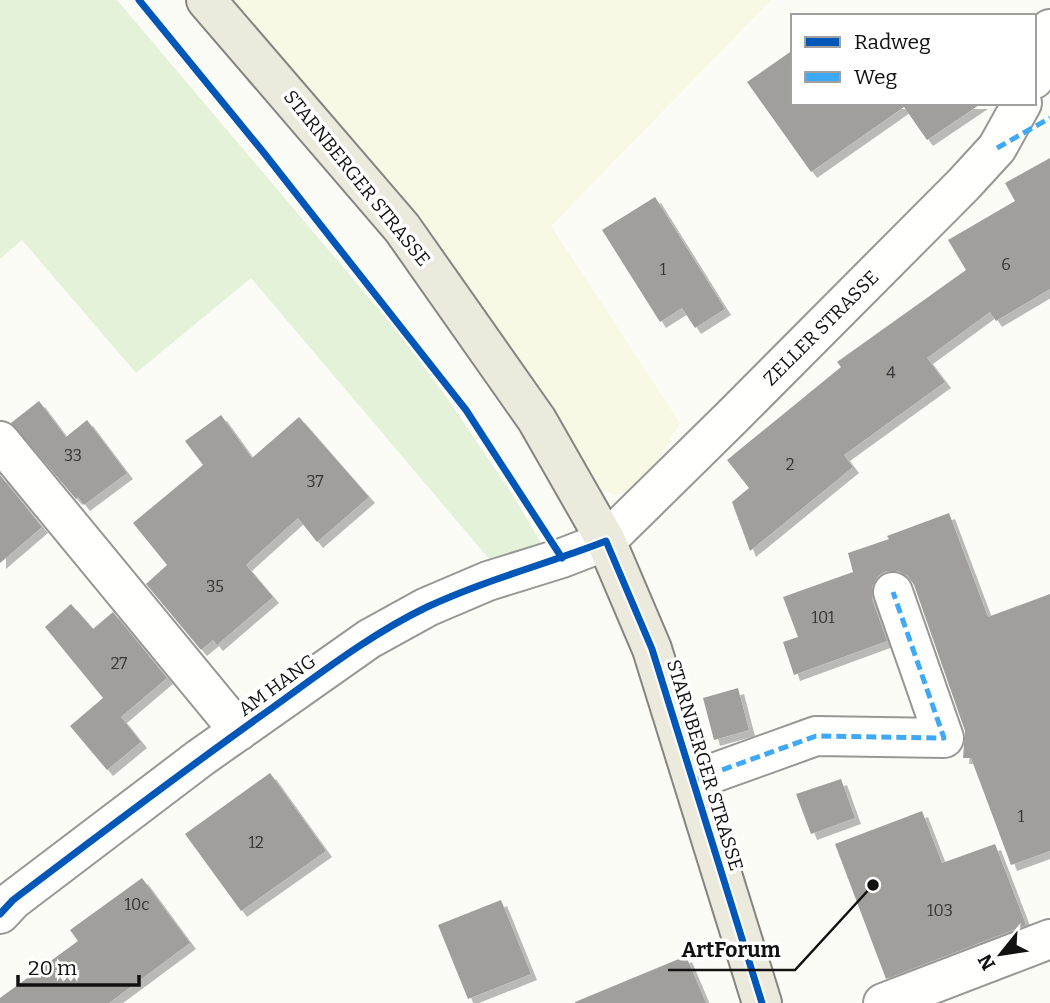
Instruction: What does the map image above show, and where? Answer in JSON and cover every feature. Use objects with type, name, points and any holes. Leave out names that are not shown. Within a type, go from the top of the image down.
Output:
[{"type":"main road","name":"STARNBERGER STRASSE","points":[[206,0],[402,228],[537,420],[606,541],[652,649],[762,1003]]},
{"type":"street","points":[[1036,73],[1050,29]]},
{"type":"street","name":"ZELLER STRASSE","points":[[606,541],[972,175],[997,148],[1020,105]]},
{"type":"street","name":"AM HANG","points":[[0,441],[239,731]]},
{"type":"street","name":"AM HANG","points":[[4,900],[369,639],[427,607],[488,581],[606,541]]},
{"type":"street","name":"STARNBERGER STRASSE","points":[[694,780],[816,736],[944,738],[893,592]]},
{"type":"street","points":[[883,1003],[1050,939]]},
{"type":"green space","points":[[0,0],[117,0],[398,332],[513,495],[544,548],[490,560],[251,278],[136,373],[22,240],[0,259]]},
{"type":"green space","points":[[227,0],[771,0],[551,226],[680,423],[641,489],[615,495],[601,490],[502,338]]},
{"type":"building","points":[[791,51],[791,105],[979,105],[927,140],[904,107],[811,172],[747,82]]},
{"type":"building","points":[[1050,158],[1050,289],[996,321],[990,312],[927,358],[945,382],[844,455],[853,467],[750,551],[732,502],[749,488],[727,460],[841,367],[837,362],[966,270],[948,240],[1015,201],[1005,183]]},
{"type":"building","points":[[655,197],[725,309],[695,328],[682,308],[660,322],[602,230]]},
{"type":"building","points":[[39,401],[66,437],[87,420],[127,473],[84,505],[78,497],[76,499],[11,423]]},
{"type":"building","points":[[221,415],[252,458],[299,417],[369,497],[317,542],[298,518],[246,565],[273,597],[217,645],[213,640],[201,650],[146,584],[167,565],[133,523],[203,465],[185,441]]},
{"type":"building","points":[[0,475],[42,527],[0,563]]},
{"type":"building","points":[[949,513],[988,617],[1050,594],[1050,851],[1011,865],[971,758],[963,758],[965,731],[914,585],[908,576],[898,571],[886,571],[877,577],[872,587],[872,599],[887,641],[794,675],[783,642],[798,637],[783,597],[853,572],[848,553]]},
{"type":"building","points":[[71,604],[93,629],[113,612],[167,678],[121,717],[141,742],[107,770],[70,726],[103,698],[45,627]]},
{"type":"building","points":[[738,688],[749,730],[714,740],[703,698]]},
{"type":"building","points":[[270,773],[326,851],[241,911],[185,834]]},
{"type":"building","points":[[841,779],[855,818],[811,834],[796,794]]},
{"type":"building","points":[[922,811],[942,863],[995,844],[1026,925],[886,979],[835,844]]},
{"type":"building","points":[[142,878],[190,943],[109,1003],[0,1003],[0,998],[78,941],[70,930]]},
{"type":"building","points":[[501,900],[531,974],[468,999],[438,925]]},
{"type":"building","points":[[686,956],[706,1003],[575,1003],[575,1002]]},
{"type":"marked path","points":[[997,148],[1050,118]]},
{"type":"marked path","points":[[694,780],[816,736],[944,738],[893,592]]},
{"type":"cycle path","points":[[139,0],[264,153],[466,410],[562,558]]},
{"type":"cycle path","points":[[0,914],[13,900],[174,779],[328,667],[386,629],[449,597],[606,541],[652,649],[762,1003]]},
{"type":"place","name":"ArtForum","points":[[873,885]]}]
